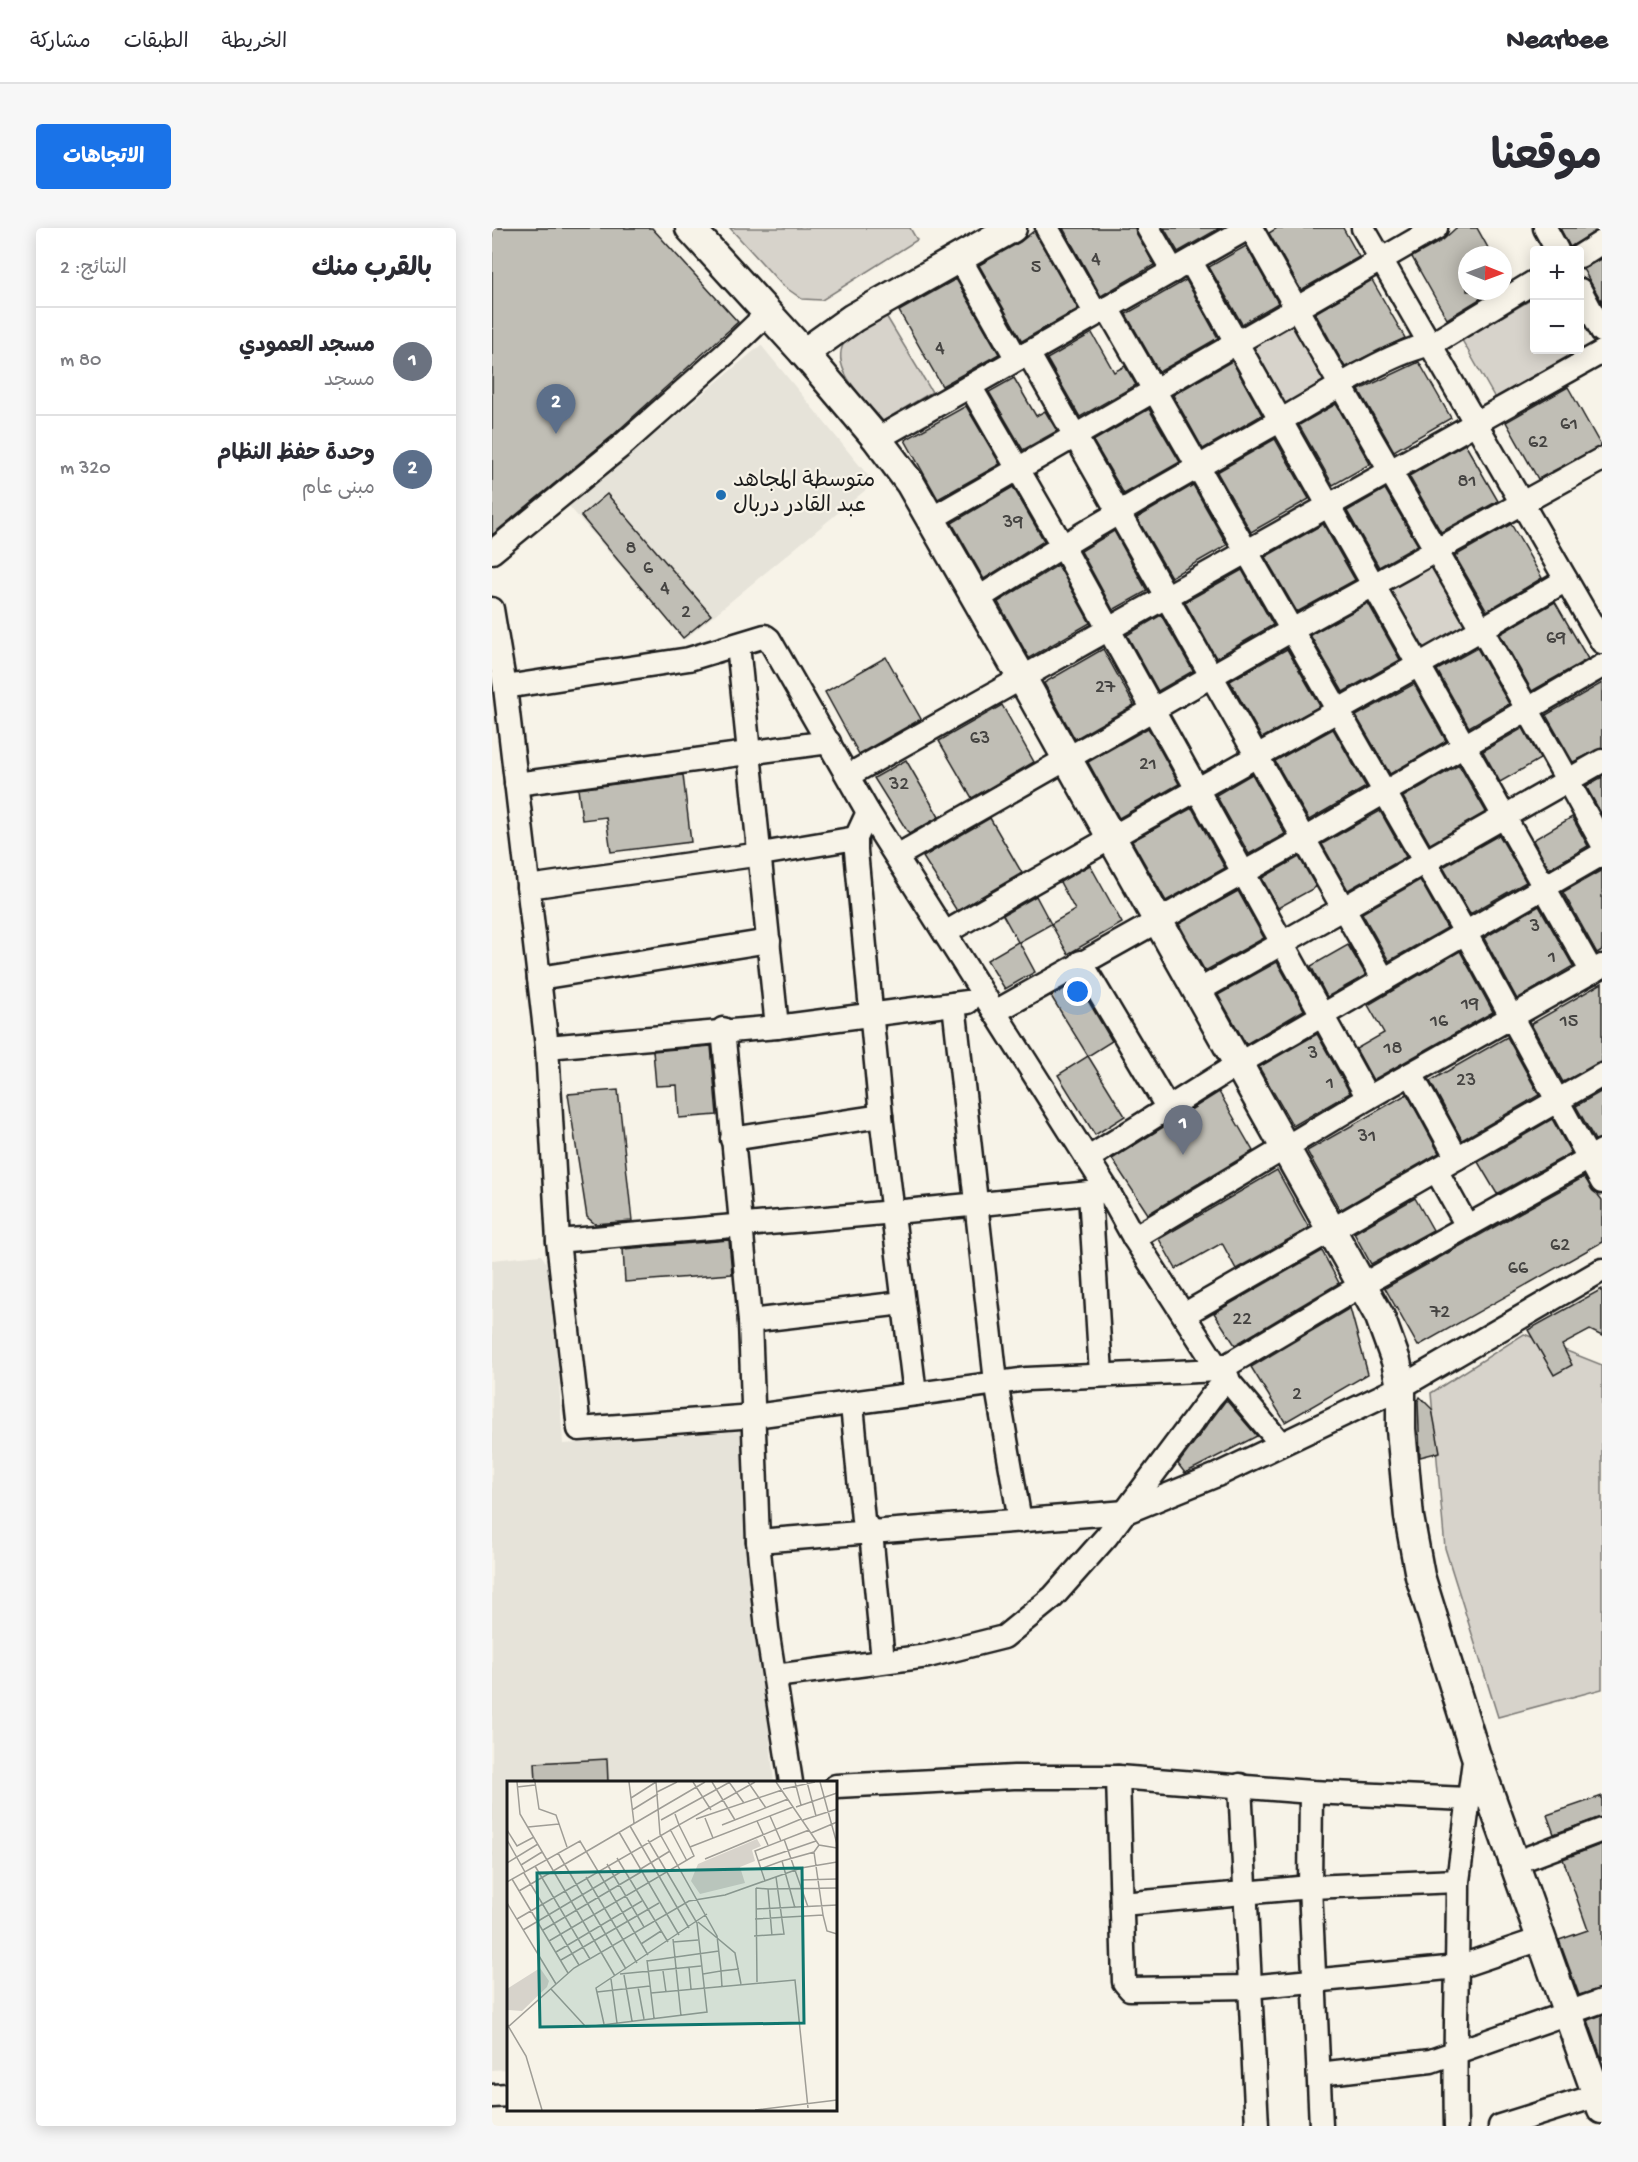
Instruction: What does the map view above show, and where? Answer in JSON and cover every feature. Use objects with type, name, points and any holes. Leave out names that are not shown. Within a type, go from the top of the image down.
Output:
[{"type":"main road","points":[[690,228],[804,353],[877,439],[910,483],[1068,758],[1362,1285],[1389,1338],[1401,1387],[1401,1429],[1409,1517],[1420,1576],[1475,1753],[1566,2015],[1600,2099]]},
{"type":"main road","points":[[804,353],[853,318],[1012,228]]},
{"type":"street","points":[[1047,228],[1154,390],[1465,932],[1557,1100],[1596,1155],[1602,1182]]},
{"type":"street","points":[[1134,1238],[1285,1146],[1597,969],[1544,887],[1235,342],[1182,266],[1148,228]]},
{"type":"street","points":[[877,439],[1250,228],[1602,843]]},
{"type":"street","points":[[1363,228],[1602,642]]},
{"type":"street","points":[[931,519],[1016,467],[1436,228]]},
{"type":"street","points":[[1545,228],[1555,246]]},
{"type":"street","points":[[1584,253],[1602,242]]},
{"type":"street","points":[[959,257],[1075,434],[1384,980]]},
{"type":"street","points":[[976,600],[1062,545],[1198,467],[1414,348],[1432,344],[1530,284]]},
{"type":"street","points":[[1584,297],[1602,331]]},
{"type":"street","points":[[492,552],[629,439],[768,313]]},
{"type":"street","points":[[849,775],[1327,503],[1602,352]]},
{"type":"street","points":[[970,386],[1062,545],[1368,1098]]},
{"type":"street","points":[[897,856],[1212,678],[1292,630],[1602,459]]},
{"type":"street","points":[[945,933],[1111,836],[1198,790],[1566,580]]},
{"type":"street","points":[[492,609],[505,687],[547,1047],[558,1241],[579,1430],[754,1416],[852,1405],[996,1382],[1101,1374],[1224,1374]]},
{"type":"street","points":[[505,687],[689,659],[765,636],[769,639],[849,775],[868,812],[1087,1159],[1099,1192],[1134,1238],[1224,1374],[1281,1444]]},
{"type":"street","points":[[738,645],[777,1027]]},
{"type":"street","points":[[547,1047],[723,1029],[777,1027],[954,1004],[990,1005],[1081,962],[1243,873],[1602,666]]},
{"type":"street","points":[[516,784],[829,742]]},
{"type":"street","points":[[1198,991],[1602,761]]},
{"type":"street","points":[[868,812],[856,838],[870,1016],[891,1211],[915,1394]]},
{"type":"street","points":[[528,887],[856,838]]},
{"type":"street","points":[[1087,1159],[1238,1064],[1602,854]]},
{"type":"street","points":[[539,978],[769,940]]},
{"type":"street","points":[[1081,962],[1167,1107]]},
{"type":"street","points":[[954,1004],[996,1382],[1020,1521]]},
{"type":"street","points":[[723,1029],[750,1321],[758,1541],[767,1629],[791,1781]]},
{"type":"street","points":[[1411,1074],[1457,1158]]},
{"type":"street","points":[[1185,1314],[1602,1075]]},
{"type":"street","points":[[732,1139],[881,1116]]},
{"type":"street","points":[[775,1676],[928,1656],[1004,1637],[1053,1597],[1126,1512],[1198,1414],[1224,1374],[1362,1285],[1596,1155]]},
{"type":"street","points":[[1436,1170],[1467,1226]]},
{"type":"street","points":[[558,1241],[891,1211],[978,1206],[1099,1192]]},
{"type":"street","points":[[1099,1192],[1101,1374]]},
{"type":"street","points":[[758,1541],[1126,1512],[1217,1475],[1401,1387],[1602,1270]]},
{"type":"street","points":[[750,1321],[903,1303]]},
{"type":"street","points":[[852,1405],[863,1520],[871,1532],[883,1661]]},
{"type":"street","points":[[1456,2126],[1454,2053],[1458,1967],[1458,1881],[1467,1799],[1475,1753]]},
{"type":"street","points":[[837,1786],[1014,1777],[1118,1777],[1311,1792],[1467,1799]]},
{"type":"street","points":[[1118,1777],[1126,1987],[1249,1987],[1458,1967],[1541,1939]]},
{"type":"street","points":[[1240,1785],[1257,2126]]},
{"type":"street","points":[[1311,1792],[1311,1887],[1321,2126]]},
{"type":"street","points":[[1514,1863],[1602,1830]]},
{"type":"street","points":[[1122,1904],[1311,1887],[1458,1881]]},
{"type":"street","points":[[1318,2074],[1431,2061],[1602,2001]]},
{"type":"street","points":[[492,2096],[507,2095]]},
{"type":"street","points":[[1510,2124],[1600,2099]]},
{"type":"shaded area","points":[[730,228],[910,228],[917,240],[822,300],[802,299],[782,285]]},
{"type":"shaded area","points":[[1530,300],[1530,354],[1572,354],[1495,398],[1462,340]]},
{"type":"shaded area","points":[[882,309],[932,392],[883,421],[852,385],[842,364],[841,353],[851,333]]},
{"type":"shaded area","points":[[1294,323],[1328,384],[1287,407],[1253,346]]},
{"type":"shaded area","name":"متوسطة المجاهد عبد القادر دربال","points":[[761,345],[874,483],[684,640],[569,506]]},
{"type":"shaded area","points":[[1430,565],[1466,626],[1425,650],[1390,589]]},
{"type":"shaded area","points":[[541,1255],[552,1271],[563,1444],[740,1431],[774,1781],[507,1781],[507,2069],[492,2070],[492,1260]]},
{"type":"shaded area","points":[[1524,1334],[1602,1365],[1602,1689],[1498,1717],[1445,1548],[1431,1393]]},
{"type":"building","points":[[492,228],[652,228],[738,322],[611,437],[492,535]]},
{"type":"building","points":[[1063,228],[1135,228],[1154,265],[1101,296]]},
{"type":"building","points":[[1164,228],[1220,228],[1178,252]]},
{"type":"building","points":[[1277,228],[1343,228],[1359,257],[1301,290],[1269,233]]},
{"type":"building","points":[[1456,228],[1477,228],[1487,246],[1458,246],[1458,300],[1478,300],[1447,319],[1412,257],[1443,240]]},
{"type":"building","points":[[1560,228],[1602,228],[1572,246],[1569,246]]},
{"type":"building","points":[[1034,231],[1078,309],[1022,341],[979,265],[1020,242]]},
{"type":"building","points":[[1246,246],[1278,303],[1242,324],[1209,267]]},
{"type":"building","points":[[1602,258],[1602,302],[1584,271],[1584,268]]},
{"type":"building","points":[[956,279],[999,354],[942,386],[899,311]]},
{"type":"building","points":[[1186,280],[1218,338],[1159,372],[1126,314]]},
{"type":"building","points":[[1372,280],[1405,338],[1345,367],[1315,313]]},
{"type":"building","points":[[1092,333],[1114,372],[1125,366],[1136,385],[1080,417],[1047,359]]},
{"type":"building","points":[[1232,361],[1262,415],[1203,449],[1173,395]]},
{"type":"building","points":[[1419,362],[1451,418],[1394,451],[1359,390]]},
{"type":"building","points":[[1014,378],[1036,416],[1045,411],[1057,431],[1023,450],[989,392]]},
{"type":"building","points":[[1568,387],[1601,446],[1538,479],[1506,422]]},
{"type":"building","points":[[1336,404],[1370,464],[1333,485],[1299,425]]},
{"type":"building","points":[[966,406],[1000,464],[938,499],[905,440]]},
{"type":"building","points":[[1149,409],[1180,462],[1124,494],[1093,441]]},
{"type":"building","points":[[1275,439],[1309,499],[1251,532],[1217,472]]},
{"type":"building","points":[[1465,444],[1498,501],[1441,532],[1409,476]]},
{"type":"building","points":[[1193,485],[1227,545],[1171,577],[1137,518]]},
{"type":"building","points":[[1013,487],[1044,541],[984,579],[952,523]]},
{"type":"building","points":[[1385,489],[1418,545],[1379,567],[1347,511]]},
{"type":"building","points":[[607,494],[711,615],[683,638],[581,516]]},
{"type":"building","points":[[1323,524],[1355,580],[1297,612],[1265,557]]},
{"type":"building","points":[[1511,524],[1542,578],[1487,611],[1455,556]]},
{"type":"building","points":[[1114,531],[1147,591],[1113,610],[1081,551]]},
{"type":"building","points":[[1058,565],[1090,623],[1029,658],[998,602]]},
{"type":"building","points":[[1242,570],[1273,625],[1216,658],[1185,602]]},
{"type":"building","points":[[1555,602],[1588,659],[1532,691],[1500,634]]},
{"type":"building","points":[[1368,603],[1400,660],[1343,692],[1310,635]]},
{"type":"building","points":[[1161,615],[1193,671],[1158,691],[1127,635]]},
{"type":"building","points":[[1477,648],[1509,704],[1469,727],[1437,670]]},
{"type":"building","points":[[1103,649],[1134,705],[1075,739],[1044,683]]},
{"type":"building","points":[[1287,649],[1320,706],[1262,738],[1230,681]]},
{"type":"building","points":[[886,657],[921,719],[859,754],[825,692]]},
{"type":"building","points":[[1602,683],[1602,748],[1573,762],[1546,715]]},
{"type":"building","points":[[1414,684],[1446,741],[1390,774],[1356,716]]},
{"type":"building","points":[[1002,705],[1034,762],[972,798],[939,741]]},
{"type":"building","points":[[1148,728],[1179,784],[1119,818],[1088,762]]},
{"type":"building","points":[[1523,728],[1540,759],[1500,782],[1483,751]]},
{"type":"building","points":[[1333,729],[1366,787],[1309,820],[1275,761]]},
{"type":"building","points":[[906,760],[939,817],[909,834],[874,778]]},
{"type":"building","points":[[1459,765],[1486,812],[1430,844],[1403,797]]},
{"type":"building","points":[[1252,774],[1285,834],[1249,854],[1216,795]]},
{"type":"building","points":[[683,775],[691,842],[611,852],[606,817],[582,820],[578,789]]},
{"type":"building","points":[[1602,777],[1602,815],[1586,786]]},
{"type":"building","points":[[1192,808],[1225,868],[1166,901],[1132,841]]},
{"type":"building","points":[[1380,811],[1406,857],[1348,890],[1322,844]]},
{"type":"building","points":[[1572,817],[1588,846],[1549,869],[1533,840]]},
{"type":"building","points":[[990,818],[1022,873],[957,911],[923,857]]},
{"type":"building","points":[[1499,835],[1526,882],[1470,914],[1443,867]]},
{"type":"building","points":[[1299,857],[1316,887],[1278,908],[1262,878]]},
{"type":"building","points":[[1090,865],[1122,923],[1068,954],[1051,924],[1075,910],[1060,882]]},
{"type":"building","points":[[1602,870],[1602,950],[1597,953],[1563,892]]},
{"type":"building","points":[[1420,880],[1447,928],[1389,961],[1362,913]]},
{"type":"building","points":[[1238,891],[1264,938],[1205,971],[1179,924]]},
{"type":"building","points":[[1036,896],[1051,924],[1019,942],[1035,972],[1005,989],[987,960],[1018,942],[1003,915]]},
{"type":"building","points":[[1539,906],[1573,966],[1517,999],[1484,938]]},
{"type":"building","points":[[1348,945],[1366,975],[1327,997],[1311,966]]},
{"type":"building","points":[[1460,951],[1493,1012],[1373,1080],[1356,1049],[1384,1033],[1368,1005]]},
{"type":"building","points":[[1277,962],[1304,1010],[1246,1044],[1218,995]]},
{"type":"building","points":[[1077,982],[1112,1041],[1088,1056],[1051,996]]},
{"type":"building","points":[[1602,983],[1602,1062],[1563,1082],[1531,1024]]},
{"type":"building","points":[[1317,1034],[1350,1093],[1293,1126],[1259,1067]]},
{"type":"building","points":[[1507,1037],[1539,1095],[1462,1140],[1430,1081]]},
{"type":"building","points":[[711,1046],[717,1115],[679,1118],[677,1085],[656,1086],[653,1051]]},
{"type":"building","points":[[1088,1056],[1125,1116],[1095,1135],[1058,1075]]},
{"type":"building","points":[[618,1090],[632,1221],[595,1224],[587,1217],[568,1094]]},
{"type":"building","points":[[1602,1091],[1602,1138],[1595,1140],[1576,1106]]},
{"type":"building","points":[[1219,1092],[1253,1151],[1148,1214],[1112,1159]]},
{"type":"building","points":[[1407,1094],[1439,1153],[1340,1210],[1307,1151]]},
{"type":"building","points":[[1552,1119],[1571,1153],[1497,1194],[1478,1162]]},
{"type":"building","points":[[1277,1170],[1309,1228],[1236,1269],[1222,1243],[1176,1269],[1159,1239]]},
{"type":"building","points":[[1584,1177],[1602,1200],[1602,1242],[1418,1346],[1385,1288]]},
{"type":"building","points":[[1415,1198],[1433,1230],[1371,1264],[1354,1233]]},
{"type":"building","points":[[729,1240],[732,1274],[625,1282],[623,1249]]},
{"type":"building","points":[[1322,1251],[1339,1283],[1235,1345],[1214,1313]]},
{"type":"building","points":[[1602,1289],[1602,1336],[1590,1330],[1562,1345],[1572,1365],[1554,1375],[1528,1330]]},
{"type":"building","points":[[1350,1308],[1368,1374],[1285,1422],[1251,1367]]},
{"type":"building","points":[[1420,1397],[1432,1409],[1440,1452],[1420,1457],[1418,1401]]},
{"type":"building","points":[[1226,1400],[1257,1436],[1185,1473],[1178,1464]]},
{"type":"building","points":[[607,1759],[608,1781],[536,1781],[535,1763]]},
{"type":"building","points":[[1602,1796],[1602,1817],[1554,1834],[1547,1815]]},
{"type":"building","points":[[1602,1844],[1602,1988],[1579,1995],[1559,1940],[1588,1930],[1563,1859]]},
{"type":"building","points":[[1602,2015],[1602,2060],[1588,2020]]},
{"type":"place","name":"وحدة حفظ النظام","points":[[556,434]]},
{"type":"place","name":"متوسطة المجاهد عبد القادر دربال","points":[[721,495]]},
{"type":"place","name":"مسجد العمودي","points":[[1183,1155]]}]
